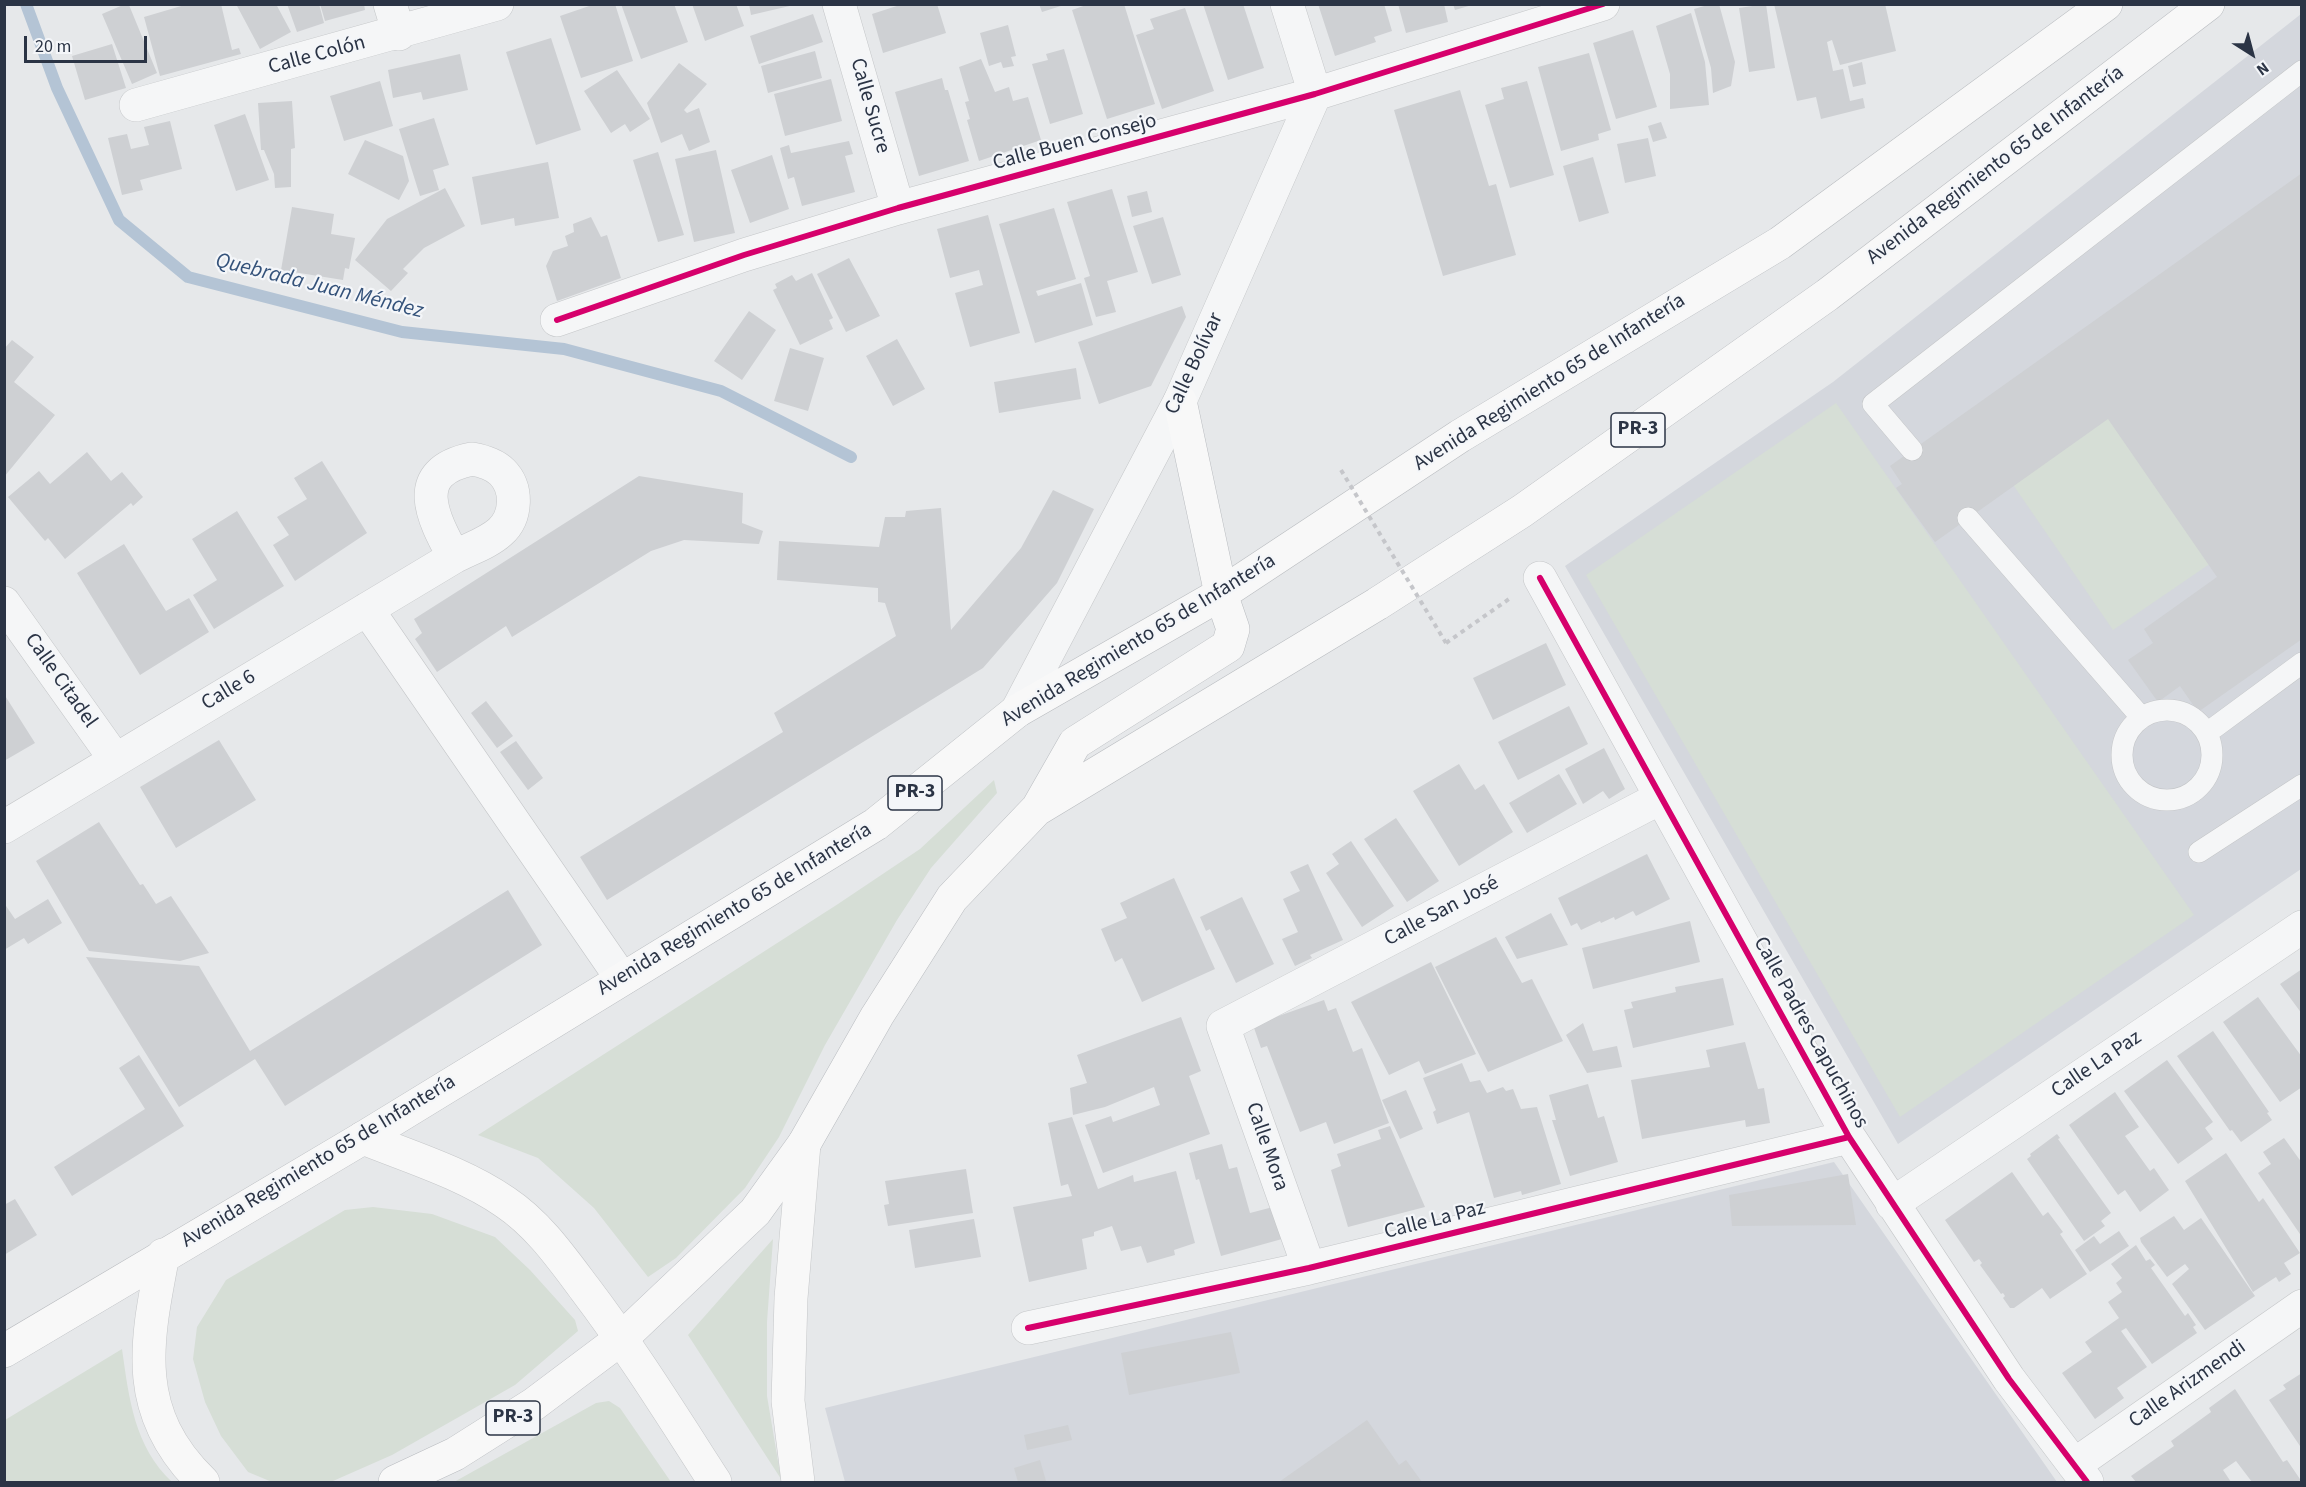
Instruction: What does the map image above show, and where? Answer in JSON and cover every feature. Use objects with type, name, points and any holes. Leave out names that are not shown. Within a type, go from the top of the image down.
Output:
[{"type":"main road","name":"Avenida Regimiento 65 de Infantería","points":[[4,1351],[363,1138],[876,824],[1017,711],[1221,594],[1460,436],[1780,243],[2106,4]]},
{"type":"main road","name":"Avenida Regimiento 65 de Infantería","points":[[395,1482],[456,1454],[534,1404],[621,1338],[755,1212],[804,1144],[877,1016],[952,898],[1036,810],[1377,604],[1522,512],[1827,295],[2208,4]]},
{"type":"main road","points":[[1036,810],[1075,743],[1228,646],[1233,629],[1221,594],[1180,401]]},
{"type":"main road","points":[[363,1138],[445,1171],[504,1201],[531,1222],[557,1251],[621,1338],[715,1482]]},
{"type":"main road","points":[[798,1482],[788,1401],[791,1298],[804,1144]]},
{"type":"main road","points":[[163,1255],[148,1334],[149,1378],[157,1412],[167,1437],[203,1482]]},
{"type":"street","name":"Calle Colón","points":[[136,105],[394,19],[497,4]]},
{"type":"street","name":"Calle Sucre","points":[[839,4],[898,208]]},
{"type":"street","points":[[1287,4],[1315,94]]},
{"type":"street","name":"Calle Buen Consejo","points":[[557,320],[744,255],[898,208],[1315,94],[1604,4]]},
{"type":"street","name":"Calle Bolívar","points":[[1017,711],[1180,401],[1315,94]]},
{"type":"street","name":"Calle 6","points":[[4,827],[454,557]]},
{"type":"street","name":"Calle Padres Capuchinos","points":[[1540,578],[1849,1137],[2009,1379],[2080,1474]]},
{"type":"street","name":"Calle Citadel","points":[[4,603],[115,759]]},
{"type":"street","points":[[368,609],[622,979]]},
{"type":"street","name":"Calle San José","points":[[1223,1026],[1660,798]]},
{"type":"street","name":"Calle La Paz","points":[[1892,1204],[2301,927]]},
{"type":"street","name":"Calle Mora","points":[[1223,1026],[1309,1268]]},
{"type":"street","name":"Calle La Paz","points":[[1028,1328],[1309,1268],[1849,1137]]},
{"type":"street","name":"Calle Arizmendi","points":[[2080,1474],[2301,1306]]},
{"type":"lane","points":[[1912,450],[1873,404],[2301,71]]},
{"type":"lane","points":[[1968,518],[2142,717]]},
{"type":"lane","points":[[2207,732],[2301,663]]},
{"type":"lane","points":[[2170,709],[2198,720],[2213,746],[2208,776],[2199,788],[2179,799],[2156,799],[2132,783],[2124,770],[2122,755],[2124,741],[2131,727],[2142,717],[2156,711],[2170,709]]},
{"type":"lane","points":[[2199,852],[2301,785]]},
{"type":"path","points":[[1341,470],[1446,643],[1540,578]]},
{"type":"shaded area","points":[[2301,14],[2301,869],[1898,1144],[1565,566],[1833,382]]},
{"type":"shaded area","points":[[2094,392],[2211,563],[2113,630],[1996,460]]},
{"type":"shaded area","points":[[1836,403],[2194,915],[1900,1117],[1586,575]]},
{"type":"shaded area","points":[[994,780],[997,793],[931,868],[897,920],[825,1045],[779,1137],[745,1188],[676,1258],[648,1277],[594,1208],[538,1158],[478,1135],[920,849]]},
{"type":"shaded area","points":[[1834,1162],[2057,1482],[845,1482],[825,1408]]},
{"type":"shaded area","points":[[373,1207],[432,1214],[495,1237],[530,1270],[575,1320],[578,1331],[515,1385],[392,1455],[333,1481],[272,1482],[248,1472],[221,1436],[205,1402],[193,1359],[197,1327],[226,1280],[345,1210]]},
{"type":"shaded area","points":[[773,1239],[767,1322],[767,1396],[781,1479],[688,1335]]},
{"type":"shaded area","points":[[122,1349],[127,1385],[141,1437],[159,1468],[172,1482],[5,1482],[5,1420]]},
{"type":"shaded area","points":[[609,1401],[620,1408],[671,1482],[454,1482],[596,1403]]},
{"type":"building","points":[[188,4],[221,4],[232,50],[239,48],[241,54],[160,76],[144,17]]},
{"type":"building","points":[[236,4],[276,4],[291,32],[260,49]]},
{"type":"building","points":[[287,4],[319,4],[324,23],[297,32]]},
{"type":"building","points":[[320,4],[364,4],[365,10],[325,21]]},
{"type":"building","points":[[595,4],[615,4],[633,61],[581,78],[560,16]]},
{"type":"building","points":[[621,4],[674,4],[688,42],[641,59]]},
{"type":"building","points":[[692,4],[736,4],[744,26],[705,41]]},
{"type":"building","points":[[749,4],[794,4],[794,5],[751,15]]},
{"type":"building","points":[[903,4],[937,4],[946,33],[883,53],[872,14]]},
{"type":"building","points":[[1039,4],[1064,4],[1064,5],[1042,12]]},
{"type":"building","points":[[1089,4],[1124,4],[1155,104],[1107,119],[1072,10]]},
{"type":"building","points":[[1203,4],[1243,4],[1264,68],[1228,80]]},
{"type":"building","points":[[1318,4],[1384,4],[1392,31],[1374,37],[1376,42],[1335,56]]},
{"type":"building","points":[[1398,4],[1444,4],[1448,22],[1406,33]]},
{"type":"building","points":[[1453,4],[1472,4],[1472,5],[1455,10]]},
{"type":"building","points":[[1719,4],[1735,62],[1731,86],[1713,93],[1711,68],[1694,9]]},
{"type":"building","points":[[1766,4],[1775,68],[1749,72],[1739,8]]},
{"type":"building","points":[[1774,4],[1885,4],[1896,51],[1840,65],[1832,40],[1827,42],[1833,71],[1843,69],[1850,101],[1863,98],[1865,108],[1821,119],[1816,97],[1797,101]]},
{"type":"building","points":[[123,5],[129,5],[157,73],[132,84],[102,14]]},
{"type":"building","points":[[1185,8],[1214,91],[1162,109],[1136,35],[1154,29],[1150,19]]},
{"type":"building","points":[[1691,13],[1705,62],[1709,105],[1670,109],[1670,74],[1656,26]]},
{"type":"building","points":[[813,14],[823,42],[759,64],[750,36]]},
{"type":"building","points":[[1008,25],[1016,56],[1011,57],[1014,66],[1003,68],[1001,62],[989,66],[980,33]]},
{"type":"building","points":[[1633,30],[1657,107],[1616,119],[1593,43]]},
{"type":"building","points":[[551,38],[581,130],[536,145],[506,52]]},
{"type":"building","points":[[112,44],[126,88],[85,100],[72,56]]},
{"type":"building","points":[[1064,49],[1083,114],[1050,124],[1032,64],[1048,60],[1046,54]]},
{"type":"building","points":[[815,51],[822,78],[768,93],[761,66]]},
{"type":"building","points":[[1589,53],[1611,130],[1598,134],[1599,140],[1561,151],[1538,67]]},
{"type":"building","points":[[460,54],[468,90],[423,100],[421,92],[393,98],[388,70]]},
{"type":"building","points":[[981,59],[995,92],[1009,87],[1013,101],[1028,97],[1041,140],[979,161],[967,120],[970,119],[965,102],[969,101],[959,67]]},
{"type":"building","points":[[1862,62],[1866,84],[1853,87],[1848,66]]},
{"type":"building","points":[[679,63],[707,84],[684,110],[687,113],[699,108],[710,142],[689,151],[682,134],[661,143],[647,103]]},
{"type":"building","points":[[617,70],[650,119],[630,132],[625,124],[611,133],[584,91]]},
{"type":"building","points":[[942,78],[945,90],[948,90],[969,161],[919,176],[895,92]]},
{"type":"building","points":[[831,79],[842,121],[785,136],[774,94]]},
{"type":"building","points":[[380,81],[393,126],[344,141],[330,96]]},
{"type":"building","points":[[1527,81],[1554,175],[1510,188],[1485,105],[1504,99],[1501,88]]},
{"type":"building","points":[[1460,90],[1489,186],[1496,184],[1516,255],[1443,276],[1394,110]]},
{"type":"building","points":[[292,101],[295,148],[291,149],[291,187],[275,188],[274,174],[264,150],[261,150],[258,103]]},
{"type":"building","points":[[245,114],[269,180],[236,191],[214,125]]},
{"type":"building","points":[[434,118],[449,165],[433,170],[439,190],[420,196],[399,129]]},
{"type":"building","points":[[170,121],[182,169],[140,180],[143,190],[122,195],[108,138],[127,134],[131,149],[149,145],[144,127]]},
{"type":"building","points":[[1661,122],[1667,138],[1653,142],[1648,126]]},
{"type":"building","points":[[1648,138],[1656,176],[1625,183],[1617,144]]},
{"type":"building","points":[[365,140],[403,156],[409,181],[399,200],[348,174]]},
{"type":"building","points":[[849,141],[853,154],[845,156],[855,192],[802,206],[794,177],[788,179],[780,148],[789,145],[791,153]]},
{"type":"building","points":[[716,150],[735,233],[694,242],[675,159]]},
{"type":"building","points":[[658,152],[684,235],[658,242],[633,160]]},
{"type":"building","points":[[772,155],[789,209],[750,223],[731,170]]},
{"type":"building","points":[[1593,157],[1609,213],[1579,222],[1563,166]]},
{"type":"building","points":[[548,162],[559,218],[515,226],[514,218],[481,225],[472,177]]},
{"type":"building","points":[[2302,173],[2302,639],[2198,712],[2180,686],[2158,702],[2128,660],[2153,643],[2144,629],[2217,577],[2108,419],[1935,542],[1896,488],[1902,484],[1890,466]]},
{"type":"building","points":[[445,188],[465,226],[424,248],[403,269],[408,273],[391,291],[355,260],[387,219]]},
{"type":"building","points":[[1112,189],[1138,272],[1107,281],[1116,312],[1096,317],[1084,278],[1090,276],[1067,202]]},
{"type":"building","points":[[1147,191],[1152,212],[1132,217],[1127,196]]},
{"type":"building","points":[[292,207],[334,214],[331,234],[355,238],[349,269],[345,268],[343,280],[281,270]]},
{"type":"building","points":[[1054,208],[1076,279],[1036,291],[1038,296],[1081,283],[1093,325],[1035,343],[999,224]]},
{"type":"building","points":[[988,215],[1020,333],[970,347],[955,293],[983,285],[979,270],[950,278],[937,229]]},
{"type":"building","points":[[591,217],[601,237],[607,235],[621,278],[557,301],[546,266],[553,251],[568,246],[565,236],[574,232],[573,224]]},
{"type":"building","points":[[1163,217],[1181,275],[1152,284],[1133,226]]},
{"type":"building","points":[[849,258],[880,316],[846,332],[817,274]]},
{"type":"building","points":[[812,273],[833,318],[829,320],[833,329],[800,345],[773,290],[777,288],[775,284],[792,275],[796,281]]},
{"type":"building","points":[[1182,306],[1186,317],[1151,386],[1099,404],[1078,342]]},
{"type":"building","points":[[749,311],[776,330],[742,380],[714,361]]},
{"type":"building","points":[[897,339],[925,389],[893,406],[866,356]]},
{"type":"building","points":[[12,340],[34,357],[14,382],[55,415],[4,477],[4,349]]},
{"type":"building","points":[[790,348],[824,358],[808,411],[774,401]]},
{"type":"building","points":[[1076,368],[1081,399],[999,413],[994,382]]},
{"type":"building","points":[[87,452],[111,481],[122,472],[143,497],[133,506],[131,503],[65,559],[48,538],[45,541],[8,497],[39,471],[50,484]]},
{"type":"building","points":[[322,461],[367,533],[295,581],[273,545],[289,535],[277,517],[307,499],[294,478]]},
{"type":"building","points":[[639,476],[743,493],[742,523],[763,531],[759,544],[684,540],[651,551],[512,637],[506,626],[437,672],[415,639],[422,633],[414,619]]},
{"type":"building","points":[[1053,490],[1094,509],[1057,583],[983,668],[607,900],[580,857],[783,732],[774,713],[896,636],[885,603],[878,602],[878,588],[777,580],[779,541],[879,547],[885,517],[905,517],[906,511],[941,508],[951,630],[1021,548]]},
{"type":"building","points":[[237,511],[284,586],[214,629],[193,595],[217,580],[192,539]]},
{"type":"building","points":[[124,544],[166,611],[189,598],[209,632],[140,675],[77,573]]},
{"type":"building","points":[[1546,643],[1566,685],[1493,720],[1473,678]]},
{"type":"building","points":[[4,694],[35,743],[4,761]]},
{"type":"building","points":[[486,701],[513,736],[497,748],[471,713]]},
{"type":"building","points":[[1569,706],[1588,744],[1518,780],[1498,742]]},
{"type":"building","points":[[219,740],[256,800],[176,848],[140,787]]},
{"type":"building","points":[[516,741],[543,778],[528,790],[500,752]]},
{"type":"building","points":[[1604,748],[1625,789],[1609,799],[1603,791],[1583,804],[1565,769]]},
{"type":"building","points":[[1459,764],[1475,790],[1484,784],[1513,832],[1459,866],[1413,791]]},
{"type":"building","points":[[1559,774],[1577,804],[1527,833],[1509,803]]},
{"type":"building","points":[[1396,818],[1439,881],[1407,902],[1364,839]]},
{"type":"building","points":[[99,822],[140,885],[143,884],[156,904],[171,896],[209,953],[180,961],[89,951],[36,861]]},
{"type":"building","points":[[1351,841],[1394,906],[1362,927],[1326,873],[1339,864],[1332,854]]},
{"type":"building","points":[[1647,854],[1670,899],[1636,916],[1633,911],[1615,920],[1614,917],[1601,923],[1600,921],[1581,930],[1577,923],[1571,926],[1558,898]]},
{"type":"building","points":[[1308,864],[1343,940],[1310,955],[1312,958],[1295,966],[1282,939],[1298,932],[1283,899],[1300,891],[1290,872]]},
{"type":"building","points":[[1174,878],[1215,969],[1142,1002],[1122,958],[1115,962],[1101,929],[1127,918],[1120,903]]},
{"type":"building","points":[[508,890],[542,945],[285,1106],[255,1059],[179,1107],[86,957],[199,966],[250,1051]]},
{"type":"building","points":[[1242,897],[1274,964],[1236,983],[1210,929],[1206,931],[1200,917]]},
{"type":"building","points":[[48,899],[62,923],[28,944],[24,938],[4,950],[4,903],[15,919]]},
{"type":"building","points":[[1551,913],[1568,945],[1517,959],[1505,937]]},
{"type":"building","points":[[1690,921],[1700,962],[1593,989],[1582,948]]},
{"type":"building","points":[[1496,937],[1522,983],[1532,979],[1563,1041],[1488,1072],[1435,967]]},
{"type":"building","points":[[1431,962],[1476,1054],[1425,1074],[1419,1061],[1389,1075],[1351,1002]]},
{"type":"building","points":[[2302,969],[2302,1014],[2280,984]]},
{"type":"building","points":[[1723,978],[1734,1025],[1633,1048],[1624,1010],[1633,1008],[1631,1002],[1676,992],[1675,987]]},
{"type":"building","points":[[2258,997],[2302,1057],[2302,1087],[2280,1102],[2223,1022]]},
{"type":"building","points":[[1324,1000],[1328,1011],[1336,1008],[1353,1052],[1362,1048],[1389,1123],[1334,1144],[1326,1122],[1300,1132],[1267,1046],[1261,1048],[1253,1025]]},
{"type":"building","points":[[1181,1017],[1201,1071],[1189,1076],[1210,1134],[1103,1173],[1085,1125],[1111,1116],[1113,1122],[1160,1105],[1154,1087],[1105,1107],[1073,1115],[1070,1088],[1087,1083],[1077,1055]]},
{"type":"building","points":[[1583,1023],[1593,1051],[1617,1046],[1622,1067],[1587,1073],[1566,1035]]},
{"type":"building","points":[[2213,1031],[2269,1112],[2267,1113],[2272,1120],[2241,1142],[2232,1130],[2230,1131],[2177,1056]]},
{"type":"building","points":[[1745,1042],[1758,1089],[1764,1088],[1770,1123],[1746,1127],[1745,1120],[1642,1139],[1631,1080],[1710,1067],[1706,1050]]},
{"type":"building","points":[[139,1055],[184,1126],[72,1196],[54,1167],[145,1109],[119,1068]]},
{"type":"building","points":[[2167,1060],[2213,1122],[2205,1128],[2213,1139],[2178,1164],[2124,1091]]},
{"type":"building","points":[[1462,1063],[1470,1082],[1480,1080],[1487,1093],[1503,1087],[1506,1091],[1513,1089],[1521,1109],[1537,1107],[1561,1184],[1522,1195],[1521,1191],[1494,1198],[1469,1112],[1437,1124],[1433,1112],[1436,1110],[1423,1078]]},
{"type":"building","points":[[1588,1084],[1598,1118],[1604,1116],[1618,1162],[1570,1176],[1552,1120],[1556,1120],[1549,1095]]},
{"type":"building","points":[[1406,1090],[1423,1129],[1400,1139],[1382,1100]]},
{"type":"building","points":[[2115,1092],[2139,1127],[2125,1136],[2150,1171],[2154,1168],[2169,1190],[2140,1212],[2125,1190],[2118,1195],[2069,1125]]},
{"type":"building","points":[[1072,1117],[1098,1189],[1133,1175],[1134,1182],[1176,1171],[1195,1243],[1174,1250],[1175,1255],[1147,1263],[1141,1246],[1121,1251],[1112,1226],[1094,1232],[1094,1236],[1082,1239],[1087,1269],[1029,1282],[1013,1207],[1072,1196],[1068,1184],[1061,1186],[1048,1123]]},
{"type":"building","points":[[1390,1126],[1425,1207],[1348,1227],[1331,1170],[1341,1166],[1337,1154],[1381,1139],[1378,1130]]},
{"type":"building","points":[[2057,1134],[2060,1138],[2058,1139],[2111,1213],[2101,1221],[2105,1226],[2084,1241],[2027,1159],[2031,1156],[2030,1154]]},
{"type":"building","points":[[2284,1138],[2302,1163],[2302,1237],[2258,1173],[2271,1164],[2263,1152]]},
{"type":"building","points":[[1222,1144],[1229,1169],[1237,1167],[1250,1213],[1273,1207],[1282,1239],[1221,1256],[1199,1179],[1196,1180],[1189,1153]]},
{"type":"building","points":[[2226,1153],[2259,1202],[2263,1198],[2300,1253],[2284,1263],[2291,1274],[2279,1282],[2276,1277],[2253,1292],[2185,1181]]},
{"type":"building","points":[[966,1169],[973,1213],[888,1226],[884,1205],[889,1204],[885,1181]]},
{"type":"building","points":[[2012,1172],[2043,1216],[2048,1212],[2063,1232],[2060,1234],[2087,1274],[2050,1299],[2042,1288],[2014,1308],[2010,1308],[2003,1298],[2005,1296],[2003,1293],[2001,1294],[1980,1265],[1982,1263],[1979,1259],[1974,1262],[1945,1220]]},
{"type":"building","points":[[1848,1174],[1856,1225],[1732,1226],[1729,1195]]},
{"type":"building","points":[[15,1199],[37,1235],[4,1255],[4,1205]]},
{"type":"building","points":[[2174,1216],[2184,1230],[2201,1218],[2255,1296],[2205,1330],[2172,1284],[2189,1269],[2185,1264],[2167,1277],[2141,1242],[2140,1238]]},
{"type":"building","points":[[974,1219],[981,1257],[915,1268],[909,1230]]},
{"type":"building","points":[[2119,1231],[2129,1246],[2090,1272],[2075,1250],[2094,1236],[2100,1244]]},
{"type":"building","points":[[2136,1245],[2146,1261],[2150,1259],[2155,1265],[2151,1268],[2185,1316],[2188,1313],[2196,1325],[2193,1327],[2197,1333],[2152,1364],[2126,1328],[2121,1331],[2147,1367],[2117,1388],[2124,1398],[2095,1419],[2062,1373],[2092,1352],[2085,1342],[2119,1318],[2108,1302],[2122,1292],[2116,1283],[2122,1278],[2111,1264]]},
{"type":"building","points":[[1231,1332],[1240,1373],[1129,1395],[1121,1353]]},
{"type":"building","points":[[2302,1373],[2302,1449],[2269,1400],[2286,1389],[2283,1385]]},
{"type":"building","points":[[2235,1389],[2283,1462],[2287,1460],[2302,1482],[2252,1482],[2236,1461],[2223,1470],[2231,1482],[2136,1482],[2131,1476],[2174,1446],[2171,1441],[2211,1412],[2209,1408]]},
{"type":"building","points":[[1367,1420],[1399,1465],[1406,1460],[1422,1482],[1279,1482]]},
{"type":"building","points":[[1068,1425],[1072,1440],[1027,1450],[1024,1435]]},
{"type":"building","points":[[1040,1460],[1046,1481],[1018,1482],[1014,1468]]},
{"type":"waterway","name":"Quebrada Juan Méndez","points":[[26,4],[57,88],[119,220],[188,277],[402,332],[564,349],[721,391],[851,457]]},
{"type":"cycle path","points":[[557,320],[744,255],[898,208],[1315,94],[1603,4]]},
{"type":"cycle path","points":[[1540,578],[1849,1137],[2009,1379],[2087,1482]]},
{"type":"cycle path","points":[[1028,1328],[1309,1268],[1849,1137]]}]
